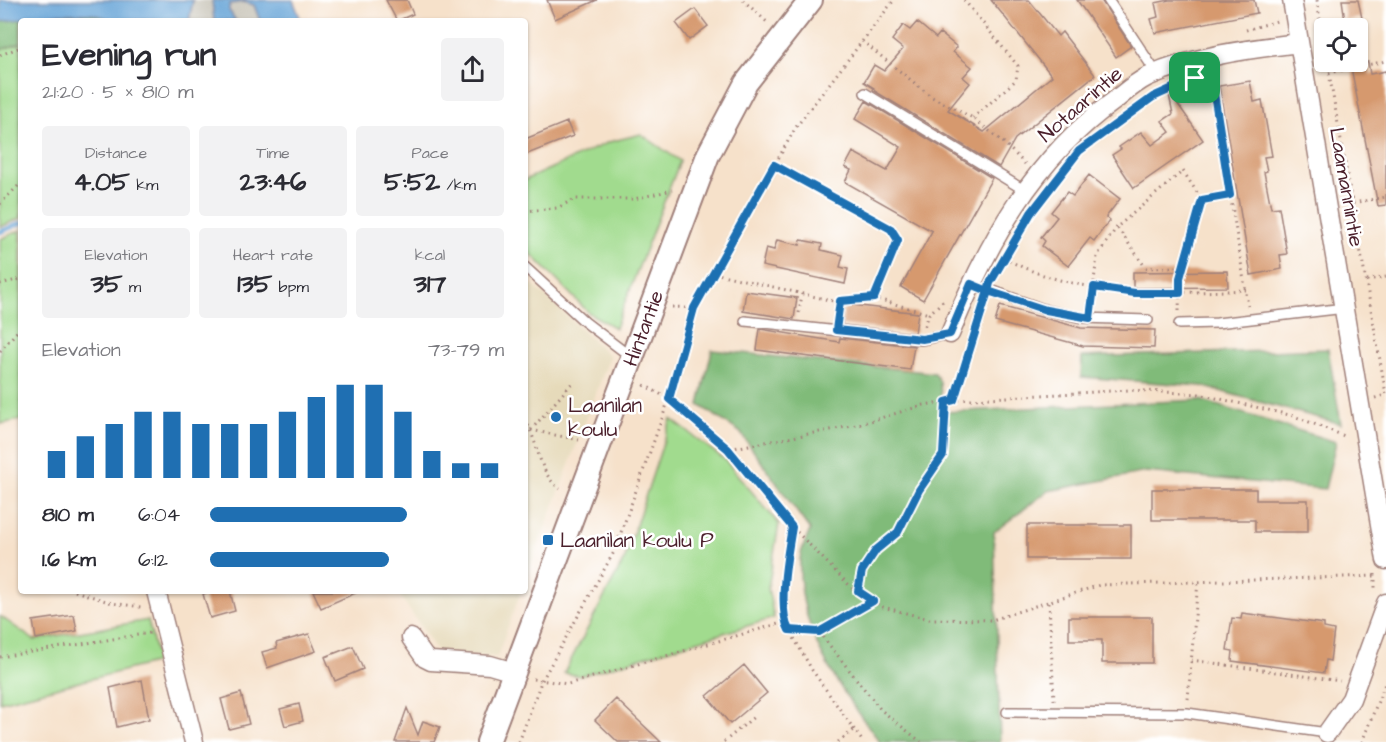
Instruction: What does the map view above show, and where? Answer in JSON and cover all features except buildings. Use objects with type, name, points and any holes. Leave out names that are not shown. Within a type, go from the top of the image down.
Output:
[{"type":"street","name":"Hintantie","points":[[488,742],[708,154],[725,118],[769,50],[811,0]]},
{"type":"street","name":"Laamannintie","points":[[1292,0],[1386,560]]},
{"type":"street","name":"Notaarintie","points":[[950,334],[971,284],[1024,190],[1059,148],[1085,124],[1146,78],[1231,53],[1299,42]]},
{"type":"street","points":[[158,600],[194,742]]},
{"type":"street","points":[[1327,733],[1350,699],[1386,603]]},
{"type":"street","points":[[411,638],[425,658],[431,661],[490,666],[514,672]]},
{"type":"lane","points":[[1108,0],[1157,74]]},
{"type":"lane","points":[[865,93],[1024,190]]},
{"type":"lane","points":[[528,270],[628,365]]},
{"type":"lane","points":[[971,284],[1046,310],[1090,318],[1148,320]]},
{"type":"lane","points":[[1179,324],[1251,319],[1345,308]]},
{"type":"lane","points":[[745,321],[922,339],[950,334]]},
{"type":"lane","points":[[1007,712],[1187,713],[1327,733]]},
{"type":"path","points":[[743,0],[773,27]]},
{"type":"path","points":[[519,742],[542,682],[614,552],[669,399],[694,308],[796,127],[894,0]]},
{"type":"path","points":[[964,0],[1018,66],[1016,80],[973,118]]},
{"type":"path","points":[[1317,0],[1320,18]]},
{"type":"path","points":[[862,41],[932,97],[973,118],[1026,164]]},
{"type":"path","points":[[0,55],[18,48]]},
{"type":"path","points":[[1359,402],[1386,394],[1329,73],[1386,61]]},
{"type":"path","points":[[1203,76],[1219,72]]},
{"type":"path","points":[[1211,74],[1251,319]]},
{"type":"path","points":[[1125,117],[1163,92]]},
{"type":"path","points":[[774,165],[891,229],[898,240],[874,298]]},
{"type":"path","points":[[1090,318],[1097,256],[1117,227],[1183,171],[1202,200],[1183,267],[1179,324]]},
{"type":"path","points":[[0,204],[18,186]]},
{"type":"path","points":[[528,211],[557,208],[575,199],[634,199],[667,193],[676,187]]},
{"type":"path","points":[[1202,200],[1230,195]]},
{"type":"path","points":[[1353,203],[1386,197]]},
{"type":"path","points":[[1117,227],[1146,268],[1183,267]]},
{"type":"path","points":[[954,400],[988,291],[1010,249]]},
{"type":"path","points":[[1004,258],[1030,272],[1094,287],[1135,293],[1246,290]]},
{"type":"path","points":[[714,273],[840,301],[874,298],[929,314]]},
{"type":"path","points":[[1367,280],[1386,277]]},
{"type":"path","points":[[0,284],[18,280]]},
{"type":"path","points":[[797,326],[802,294]]},
{"type":"path","points":[[836,330],[840,301]]},
{"type":"path","points":[[0,351],[18,330]]},
{"type":"path","points":[[628,365],[728,449],[792,527],[829,567],[858,591],[883,607],[929,619],[992,620],[1100,585],[1376,576]]},
{"type":"path","points":[[531,430],[573,382]]},
{"type":"path","points":[[728,449],[857,425],[924,405],[954,400],[1129,390],[1199,394],[1294,416],[1353,439],[1350,427]]},
{"type":"path","points":[[858,591],[862,571],[876,550],[898,532],[919,490],[943,455],[946,402]]},
{"type":"path","points":[[528,425],[537,457],[556,486],[565,492]]},
{"type":"path","points":[[531,430],[584,441]]},
{"type":"path","points":[[792,527],[787,558],[785,622],[812,670],[863,742]]},
{"type":"path","points":[[1187,713],[1198,581]]},
{"type":"path","points":[[84,594],[112,603],[158,600]]},
{"type":"path","points":[[789,630],[819,632],[873,601]]},
{"type":"path","points":[[1049,603],[1055,671],[1054,711]]},
{"type":"path","points":[[514,672],[542,682],[568,684],[785,622]]},
{"type":"path","points":[[0,657],[166,630]]},
{"type":"path","points":[[819,632],[881,710],[921,742]]},
{"type":"path","points":[[1191,660],[1341,681]]},
{"type":"path","points":[[1362,742],[1386,681]]},
{"type":"path","points":[[724,742],[756,715]]},
{"type":"path","points":[[838,742],[854,730]]},
{"type":"shaded area","points":[[193,0],[212,0],[214,18],[190,18]]},
{"type":"shaded area","points":[[244,2],[254,5],[259,18],[233,18],[230,4]]},
{"type":"shaded area","name":"Laanilan koulu","points":[[528,281],[610,356],[528,573]]},
{"type":"shaded area","points":[[399,594],[520,594],[497,657],[439,654]]},
{"type":"green space","points":[[57,14],[92,14],[106,18],[28,18]]},
{"type":"green space","points":[[18,19],[18,44],[0,50],[0,22]]},
{"type":"green space","points":[[18,44],[18,219],[0,227],[0,50]]},
{"type":"green space","points":[[641,134],[680,161],[615,328],[589,313],[528,251],[528,179],[609,142]]},
{"type":"green space","points":[[18,231],[18,421],[0,424],[0,239]]},
{"type":"green space","points":[[1328,349],[1341,424],[1201,386],[1081,377],[1082,357]]},
{"type":"green space","points":[[712,350],[935,373],[940,382],[942,412],[1200,400],[1336,442],[1325,489],[1146,472],[1048,491],[994,532],[1000,742],[880,742],[836,679],[813,635],[805,611],[800,556],[810,530],[740,432],[699,405]]},
{"type":"green space","points":[[671,419],[725,460],[779,524],[768,588],[774,618],[580,676],[564,673],[625,558]]},
{"type":"green space","points":[[0,616],[34,640],[148,620],[158,662],[0,702]]},
{"type":"water","points":[[0,0],[193,0],[190,18],[106,18],[92,14],[57,14],[0,22]]},
{"type":"water","points":[[212,0],[293,0],[300,18],[259,18],[254,5],[244,2],[230,4],[229,10],[234,18],[214,18]]},
{"type":"waterway","points":[[0,232],[18,224]]},
{"type":"place","name":"Laanilan koulu","points":[[556,417]]},
{"type":"place","name":"Laanilan koulu P","points":[[548,540]]},
{"type":"route","points":[[1195,78],[1153,97],[1079,151],[1031,213],[990,283],[988,291],[971,284],[950,334],[922,339],[836,330],[840,301],[874,298],[898,240],[891,229],[774,165],[694,308],[669,399],[728,449],[792,527],[787,558],[785,622],[789,630],[819,632],[873,601],[858,591],[862,571],[876,550],[898,532],[919,490],[943,455],[946,402],[954,400],[988,291],[1046,310],[1082,318],[1090,318],[1094,287],[1135,293],[1180,293],[1180,278],[1202,200],[1230,195],[1211,74],[1195,78]]}]
